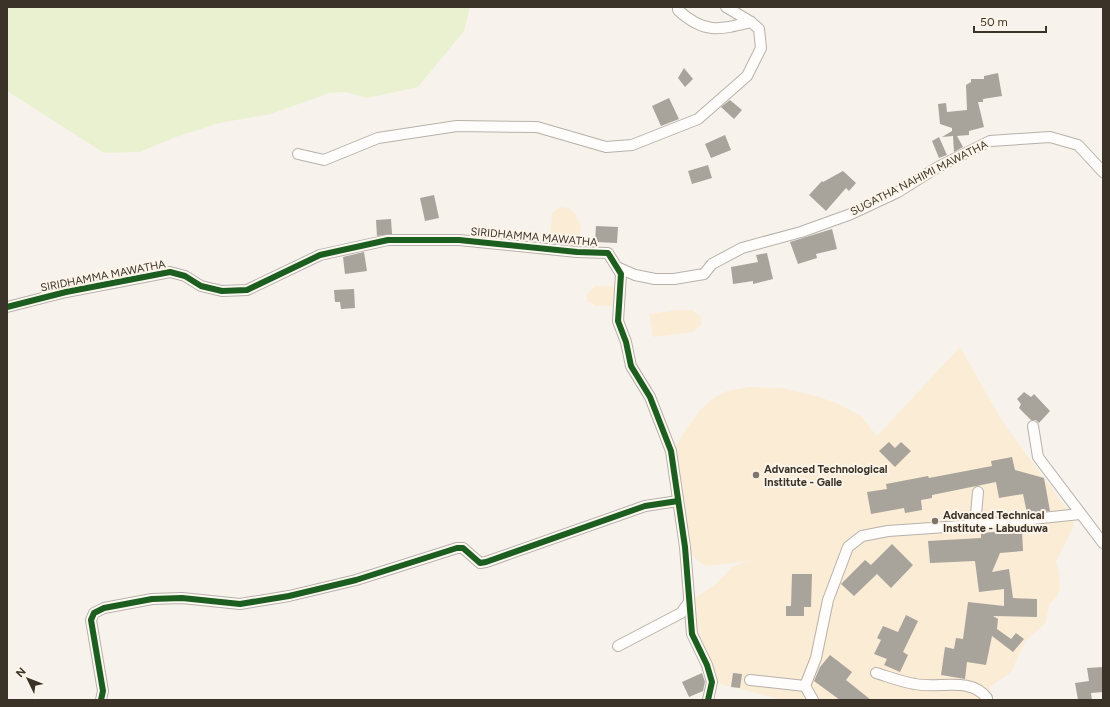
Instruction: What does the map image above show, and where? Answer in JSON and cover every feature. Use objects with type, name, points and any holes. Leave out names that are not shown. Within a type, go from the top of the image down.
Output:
[{"type":"street","points":[[678,7],[678,10],[690,21],[706,27],[722,29],[751,22]]},
{"type":"street","points":[[298,154],[324,160],[378,138],[457,126],[537,127],[606,147],[632,145],[698,119],[747,76],[761,48],[759,30],[751,22],[726,7]]},
{"type":"street","name":"SUGATHA NAHIMI MAWATHA","points":[[618,268],[635,275],[655,279],[674,279],[704,274],[712,264],[742,248],[801,232],[851,214],[898,192],[938,167],[990,141],[1050,137],[1078,145],[1103,172]]},
{"type":"street","name":"SIRIDHAMMA MAWATHA","points":[[7,307],[66,292],[170,272],[185,276],[201,286],[222,291],[247,290],[320,255],[388,240],[459,240],[577,252],[608,253],[618,268]]},
{"type":"street","points":[[618,268],[621,274],[618,321],[626,342],[631,366],[650,397],[670,451],[686,547],[692,634],[707,665],[712,682],[708,700]]},
{"type":"street","points":[[1033,426],[1038,457],[1103,543]]},
{"type":"street","points":[[975,525],[978,492]]},
{"type":"street","points":[[101,700],[103,691],[90,620],[94,613],[104,608],[152,599],[182,598],[240,604],[289,596],[356,580],[457,548],[463,548],[480,562],[486,562],[645,506],[678,501]]},
{"type":"street","points":[[805,686],[816,658],[828,600],[848,547],[862,536],[888,531],[975,525],[1080,514]]},
{"type":"street","points":[[618,646],[681,613],[689,602]]},
{"type":"street","points":[[876,673],[916,685],[970,686],[982,692],[987,698],[986,700]]},
{"type":"street","points":[[750,680],[805,686]]},
{"type":"street","points":[[805,686],[813,700]]},
{"type":"shaded area","points":[[560,207],[569,208],[575,214],[581,227],[577,252],[550,249],[552,213]]},
{"type":"shaded area","points":[[596,286],[620,287],[619,306],[596,306],[587,301],[587,294]]},
{"type":"shaded area","points":[[679,310],[692,310],[701,317],[701,325],[693,332],[653,337],[649,314]]},
{"type":"shaded area","name":"Advanced Technical Institute - Labuduwa","points":[[960,347],[1002,421],[1071,515],[1074,525],[1056,562],[1059,572],[1060,589],[1056,598],[1049,604],[1046,623],[1026,640],[1011,672],[991,686],[987,700],[784,700],[712,682],[692,634],[689,602],[717,583],[732,567],[749,561],[706,566],[697,560],[685,547],[671,451],[700,410],[715,397],[727,391],[749,387],[781,388],[816,396],[839,404],[862,417],[877,436]]},
{"type":"green space","points":[[7,7],[470,7],[464,31],[418,87],[367,98],[345,92],[329,93],[271,114],[219,123],[176,137],[139,152],[104,153],[7,91]]},
{"type":"building","points":[[684,68],[693,79],[685,87],[678,78]]},
{"type":"building","points":[[998,73],[1002,96],[983,99],[983,102],[978,102],[984,127],[969,131],[969,135],[957,136],[963,147],[954,152],[953,136],[942,137],[952,131],[952,128],[940,124],[938,104],[946,103],[947,112],[967,110],[966,85],[971,82],[971,79],[984,79],[984,76]]},
{"type":"building","points":[[669,98],[679,119],[661,126],[652,106]]},
{"type":"building","points":[[730,100],[742,110],[734,119],[721,107]]},
{"type":"building","points":[[725,135],[731,150],[711,158],[705,144]]},
{"type":"building","points":[[939,137],[947,155],[939,158],[932,141]]},
{"type":"building","points":[[708,165],[712,178],[692,184],[688,171]]},
{"type":"building","points":[[843,171],[856,183],[849,191],[846,188],[826,211],[809,195],[822,181],[823,182]]},
{"type":"building","points":[[434,195],[439,218],[425,221],[420,198]]},
{"type":"building","points":[[391,219],[392,234],[377,236],[376,220]]},
{"type":"building","points":[[596,226],[618,227],[617,243],[595,242]]},
{"type":"building","points":[[832,229],[837,249],[816,254],[817,258],[798,264],[790,242]]},
{"type":"building","points":[[364,252],[367,271],[345,274],[343,257]]},
{"type":"building","points":[[767,253],[773,279],[753,284],[753,281],[733,284],[731,267],[758,262],[756,255]]},
{"type":"building","points":[[354,289],[355,308],[341,309],[340,302],[335,302],[334,290]]},
{"type":"building","points":[[1024,392],[1031,397],[1034,394],[1050,411],[1039,423],[1036,420],[1031,420],[1019,408],[1021,404],[1017,399]]},
{"type":"building","points":[[889,442],[895,448],[901,442],[911,451],[895,467],[879,451]]},
{"type":"building","points":[[1012,457],[1015,470],[1044,478],[1050,511],[1027,513],[1023,494],[999,498],[996,482],[932,495],[932,498],[921,500],[922,510],[905,513],[904,508],[871,514],[867,492],[887,489],[886,484],[928,476],[929,478],[992,466],[991,461]]},
{"type":"building","points":[[1022,530],[1023,551],[1000,553],[992,572],[1009,569],[1013,598],[1037,599],[1037,617],[993,616],[998,619],[997,629],[1011,639],[1016,633],[1024,639],[1013,652],[992,636],[986,665],[967,662],[965,679],[941,675],[945,647],[954,649],[956,638],[963,639],[968,602],[1004,606],[1004,589],[979,592],[975,561],[930,563],[928,541],[981,538],[981,533]]},
{"type":"building","points":[[892,544],[913,565],[891,588],[877,574],[854,596],[841,584],[865,560],[871,565]]},
{"type":"building","points":[[792,574],[812,574],[811,607],[804,607],[804,616],[786,616],[786,606],[791,606]]},
{"type":"building","points":[[906,615],[918,621],[903,652],[908,655],[900,672],[884,665],[887,659],[874,654],[881,640],[877,638],[883,626],[898,632]]},
{"type":"building","points":[[830,655],[852,672],[846,680],[871,700],[840,700],[814,681],[820,667]]},
{"type":"building","points":[[1103,667],[1103,692],[1091,693],[1092,700],[1078,700],[1075,683],[1089,681],[1087,668]]},
{"type":"building","points":[[702,673],[705,682],[703,691],[689,697],[682,682]]},
{"type":"building","points":[[733,673],[742,674],[740,688],[731,687]]},
{"type":"cycle path","points":[[7,307],[66,292],[170,272],[185,276],[201,286],[222,291],[247,290],[320,255],[388,240],[459,240],[577,252],[608,253],[621,274],[618,321],[626,342],[631,366],[650,397],[671,451],[685,547],[692,634],[707,665],[712,682],[708,700]]},
{"type":"cycle path","points":[[101,700],[103,691],[91,620],[94,613],[104,608],[152,599],[182,598],[240,604],[289,596],[356,580],[457,548],[463,548],[480,563],[486,562],[645,506],[678,501]]},
{"type":"place","name":"Advanced Technological Institute - Galle","points":[[756,475]]},
{"type":"place","name":"Advanced Technical Institute - Labuduwa","points":[[935,521]]}]
